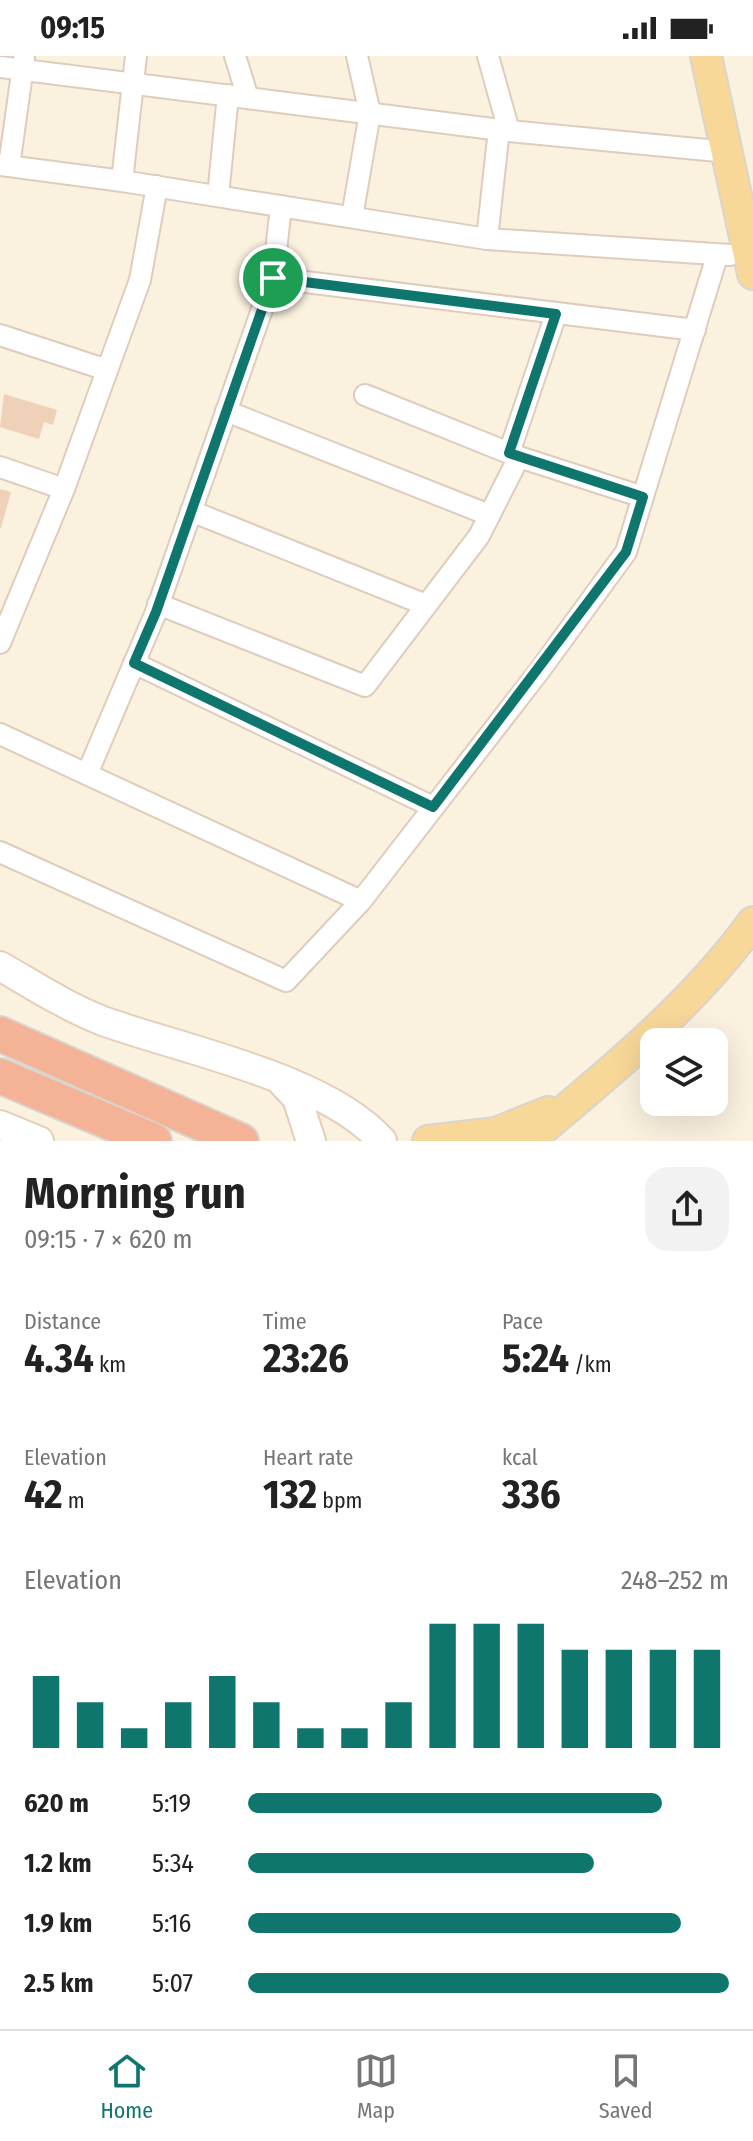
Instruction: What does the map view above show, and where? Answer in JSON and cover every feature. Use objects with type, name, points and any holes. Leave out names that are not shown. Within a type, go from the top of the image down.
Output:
[{"type":"highway","points":[[0,1034],[238,1140]]},
{"type":"highway","points":[[0,1076],[154,1141]]},
{"type":"main road","points":[[706,56],[751,264]]},
{"type":"main road","points":[[726,56],[753,172]]},
{"type":"main road","points":[[528,1141],[586,1093],[673,1011],[753,922]]},
{"type":"main road","points":[[428,1141],[496,1133],[532,1121],[586,1093]]},
{"type":"street","points":[[122,181],[136,56]]},
{"type":"street","points":[[218,196],[238,97],[235,56]]},
{"type":"street","points":[[352,217],[370,113],[357,56]]},
{"type":"street","points":[[487,239],[504,130],[488,56]]},
{"type":"street","points":[[23,63],[4,166],[157,186],[487,239],[717,256],[751,264]]},
{"type":"street","points":[[0,67],[23,63],[133,84],[504,130],[728,152]]},
{"type":"street","points":[[0,643],[7,603],[64,489],[140,280],[157,186]]},
{"type":"street","points":[[87,774],[158,604],[273,278],[281,206]]},
{"type":"street","points":[[0,852],[286,981],[361,901],[626,552],[717,256]]},
{"type":"street","points":[[273,278],[695,330]]},
{"type":"street","points":[[158,604],[365,686],[479,536],[514,455],[556,314]]},
{"type":"street","points":[[0,335],[107,370]]},
{"type":"street","points":[[365,395],[514,455],[643,497]]},
{"type":"street","points":[[226,411],[489,515]]},
{"type":"street","points":[[0,467],[64,489]]},
{"type":"street","points":[[191,511],[426,605]]},
{"type":"street","points":[[134,663],[433,807]]},
{"type":"street","points":[[0,734],[361,901]]},
{"type":"street","points":[[0,966],[98,1019],[278,1080],[360,1120],[382,1141]]},
{"type":"street","points":[[278,1080],[297,1098],[311,1141]]},
{"type":"street","points":[[0,1125],[39,1141]]},
{"type":"building","points":[[4,394],[57,410],[53,425],[44,422],[39,439],[0,427]]},
{"type":"building","points":[[0,489],[11,492],[1,528],[0,528]]},
{"type":"route","points":[[273,278],[556,314],[509,453],[643,497],[626,552],[540,670],[433,807],[134,663],[156,612],[273,278]]}]
